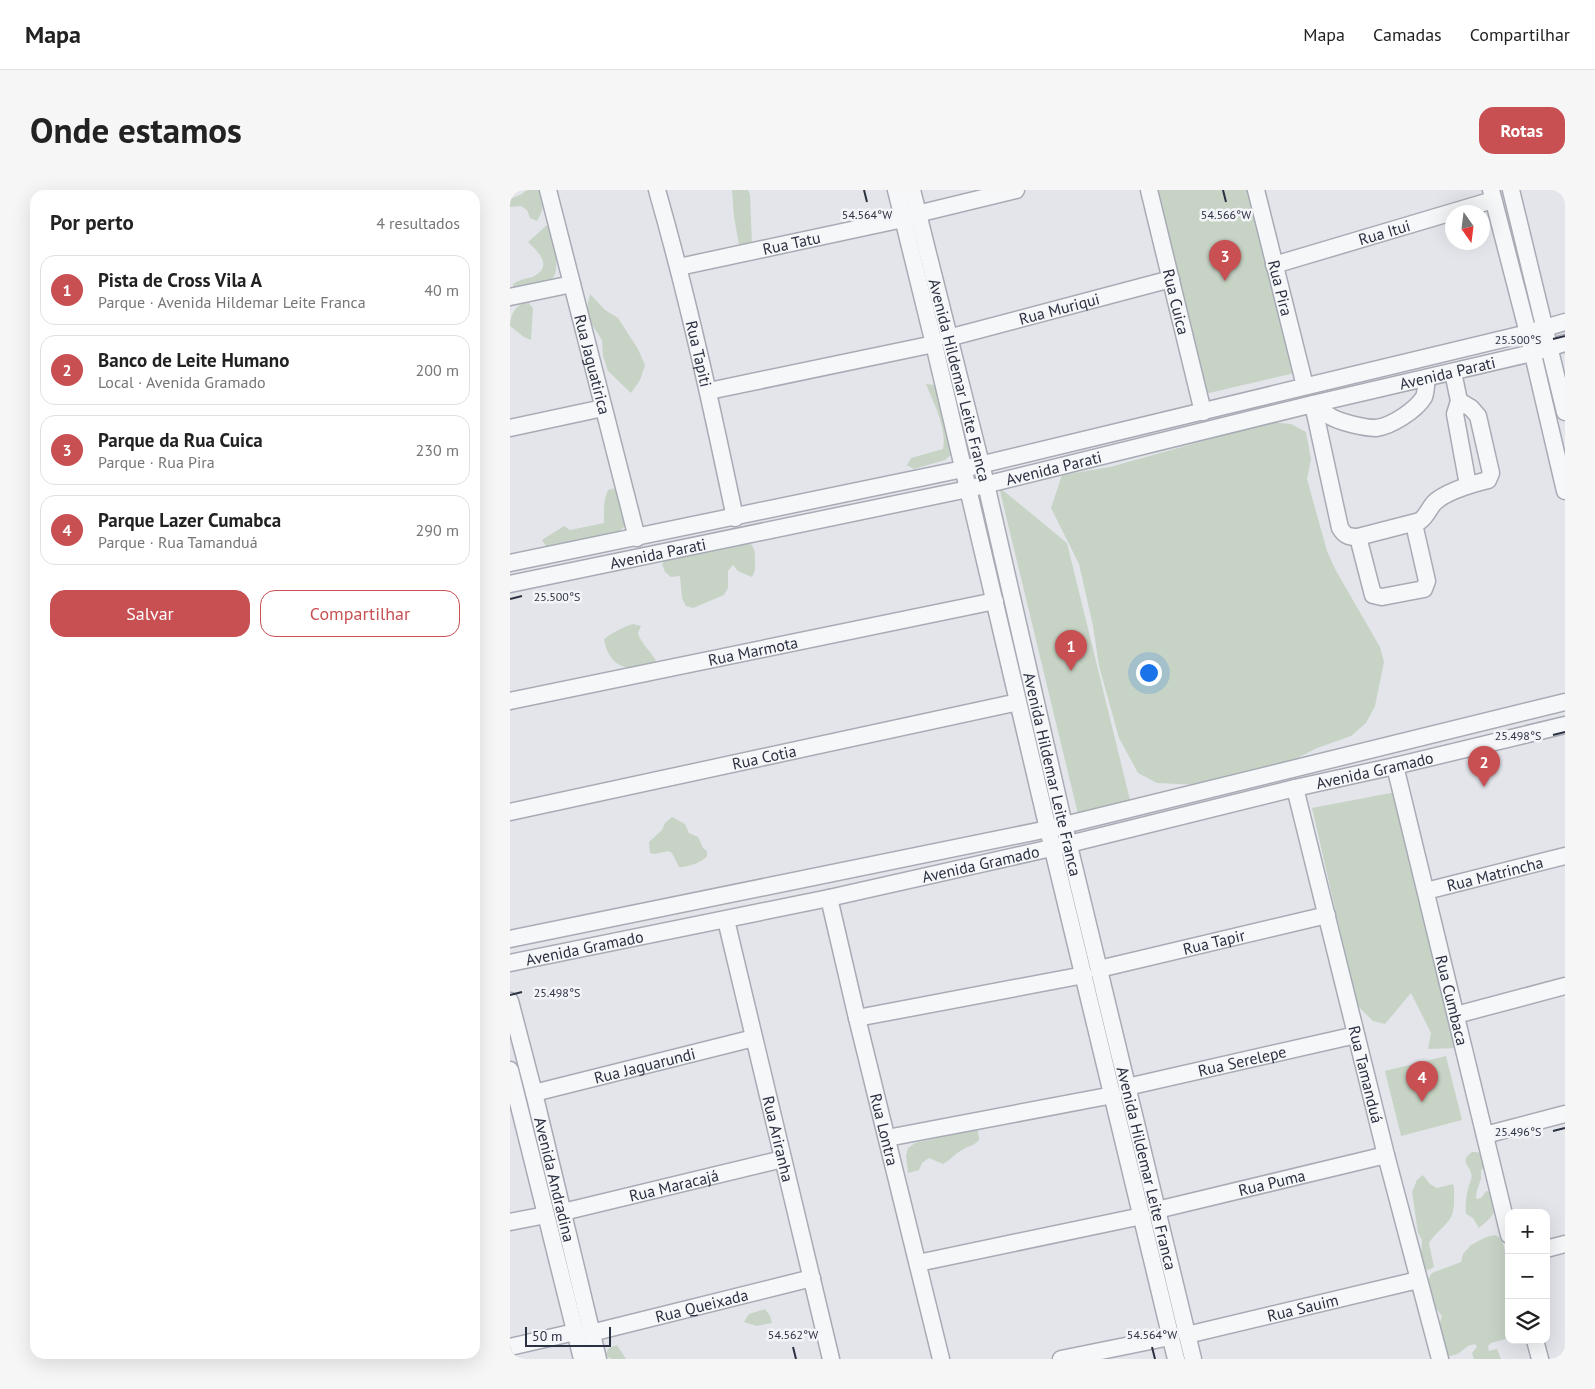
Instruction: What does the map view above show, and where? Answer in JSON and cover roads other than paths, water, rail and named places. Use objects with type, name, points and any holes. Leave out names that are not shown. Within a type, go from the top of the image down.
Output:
[{"type":"street","name":"Rua Jaguatirica","points":[[548,190],[637,538]]},
{"type":"street","name":"Rua Tapiti","points":[[658,190],[709,391],[735,518]]},
{"type":"street","name":"Avenida Hildemar Leite Franca","points":[[896,190],[910,216],[941,341],[986,484],[1056,827],[1052,847],[1091,972],[1120,1091],[1157,1210],[1193,1359]]},
{"type":"street","name":"Avenida Hildemar Leite Franca","points":[[910,216],[912,190]]},
{"type":"street","name":"Rua Tatu","points":[[679,267],[910,216],[1016,190]]},
{"type":"street","name":"Rua Cuica","points":[[1150,190],[1203,412]]},
{"type":"street","name":"Rua Pira","points":[[1256,190],[1305,386]]},
{"type":"street","points":[[1517,192],[1545,328],[1557,345],[1565,412]]},
{"type":"street","points":[[1492,195],[1528,333],[1565,491]]},
{"type":"street","name":"Rua Itui","points":[[1274,265],[1492,195]]},
{"type":"street","name":"Rua Muriqui","points":[[709,391],[941,341],[1171,279]]},
{"type":"street","points":[[510,297],[572,284]]},
{"type":"street","name":"Avenida Parati","points":[[510,563],[735,518],[963,469],[1528,333],[1565,322]]},
{"type":"street","name":"Avenida Hildemar Leite Franca","points":[[941,341],[963,469],[1018,702],[1056,827],[1069,844],[1091,972]]},
{"type":"street","name":"Avenida Parati","points":[[510,584],[968,489],[1532,353],[1557,345]]},
{"type":"street","points":[[1453,372],[1459,401],[1455,414],[1468,485]]},
{"type":"street","points":[[1315,404],[1326,415],[1336,420],[1377,428],[1400,420],[1414,408],[1424,396],[1427,378]]},
{"type":"street","points":[[1315,404],[1340,528],[1349,537],[1358,537],[1414,524],[1426,517],[1435,502],[1468,485],[1490,478],[1491,473],[1478,416],[1471,408],[1459,401]]},
{"type":"street","points":[[510,428],[603,408]]},
{"type":"street","points":[[1461,447],[1484,441]]},
{"type":"street","points":[[1358,537],[1373,595],[1382,597],[1424,588],[1428,581],[1414,524]]},
{"type":"street","name":"Rua Marmota","points":[[510,701],[995,601]]},
{"type":"street","name":"Rua Cotia","points":[[510,812],[1018,702]]},
{"type":"street","name":"Avenida Gramado","points":[[510,938],[1056,827],[1565,702]]},
{"type":"street","name":"Avenida Gramado","points":[[510,963],[829,898],[1069,844],[1295,788],[1565,726]]},
{"type":"street","name":"Rua Cumbaca","points":[[1395,766],[1505,1219]]},
{"type":"street","name":"Rua Tamanduá","points":[[1295,788],[1386,1154],[1440,1359]]},
{"type":"street","name":"Rua Matrincha","points":[[1426,890],[1565,856]]},
{"type":"street","name":"Rua Lontra","points":[[829,898],[941,1359]]},
{"type":"street","name":"Rua Tapir","points":[[857,1018],[1091,972],[1327,915]]},
{"type":"street","name":"Rua Ariranha","points":[[726,920],[831,1359]]},
{"type":"street","points":[[1456,1015],[1565,986]]},
{"type":"street","name":"Avenida Andradina","points":[[510,1001],[562,1212],[583,1332],[582,1359]]},
{"type":"street","name":"Rua Serelepe","points":[[887,1138],[1120,1091],[1356,1035]]},
{"type":"street","name":"Rua Jaguarundi","points":[[534,1093],[754,1038]]},
{"type":"street","name":"Avenida Andradina","points":[[510,1070],[513,1097],[546,1215],[583,1332],[598,1359]]},
{"type":"street","name":"Avenida Hildemar Leite Franca","points":[[1120,1091],[1142,1216],[1176,1359]]},
{"type":"street","points":[[1485,1135],[1565,1114]]},
{"type":"street","name":"Rua Puma","points":[[1157,1210],[1386,1154]]},
{"type":"street","name":"Rua Maracajá","points":[[562,1212],[784,1159]]},
{"type":"street","points":[[510,1222],[546,1215]]},
{"type":"street","points":[[918,1262],[1142,1216]]},
{"type":"street","points":[[1550,1248],[1565,1244]]},
{"type":"street","name":"Rua Queixada","points":[[510,1347],[583,1332],[812,1278]]},
{"type":"street","name":"Rua Sauim","points":[[1187,1335],[1418,1280]]},
{"type":"street","points":[[1061,1359],[1170,1337]]},
{"type":"street","points":[[1537,1344],[1540,1359]]},
{"type":"place","name":"Parque da Rua Cuica","points":[[1225,281]]},
{"type":"place","name":"Pista de Cross Vila A","points":[[1071,671]]},
{"type":"place","name":"Banco de Leite Humano","points":[[1484,787]]},
{"type":"place","name":"Parque Lazer Cumabca","points":[[1422,1102]]}]
